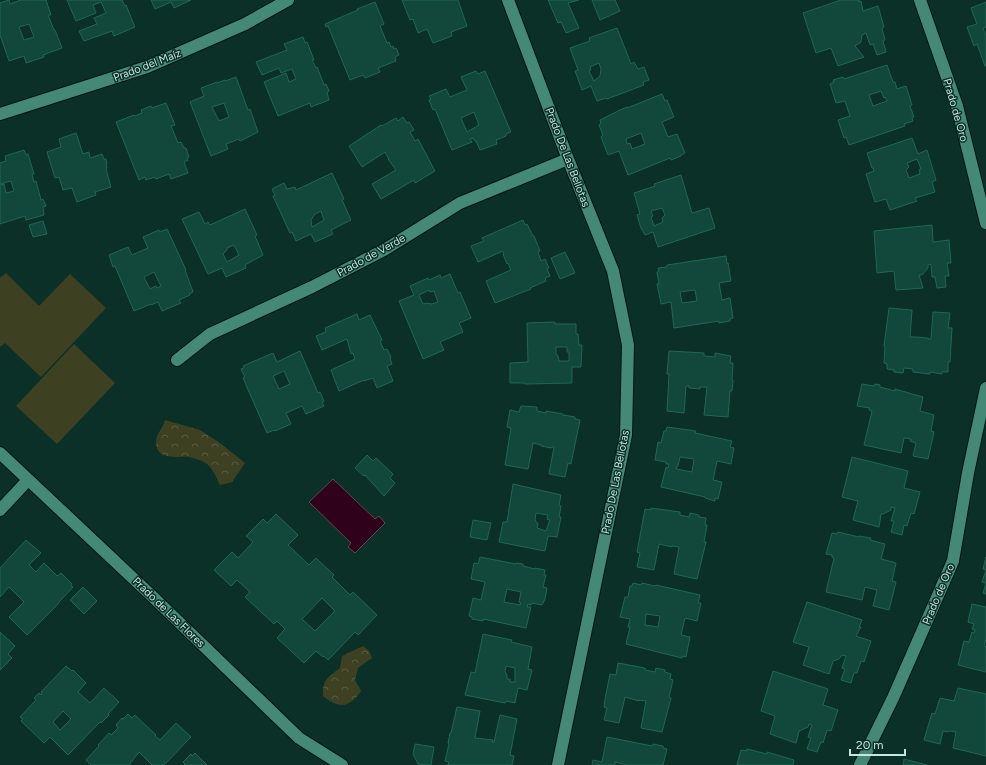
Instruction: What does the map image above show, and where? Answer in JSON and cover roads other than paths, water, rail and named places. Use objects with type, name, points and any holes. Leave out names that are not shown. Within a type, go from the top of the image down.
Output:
[{"type":"street","name":"Prado del Maíz","points":[[0,114],[147,67],[246,24],[288,0]]},
{"type":"street","name":"Prado De Las Bellotas","points":[[508,0],[568,159],[613,271],[628,345],[626,435],[558,765]]},
{"type":"street","name":"Prado de Oro","points":[[920,0],[957,106],[986,223]]},
{"type":"street","name":"Prado de Verde","points":[[177,360],[210,334],[312,287],[384,250],[460,203],[568,159]]},
{"type":"street","name":"Prado de Oro","points":[[860,765],[893,698],[953,561],[968,473],[986,388]]},
{"type":"street","name":"Prado de Las Flores","points":[[0,453],[154,598],[299,738],[342,765]]},
{"type":"street","points":[[0,510],[28,480]]}]
